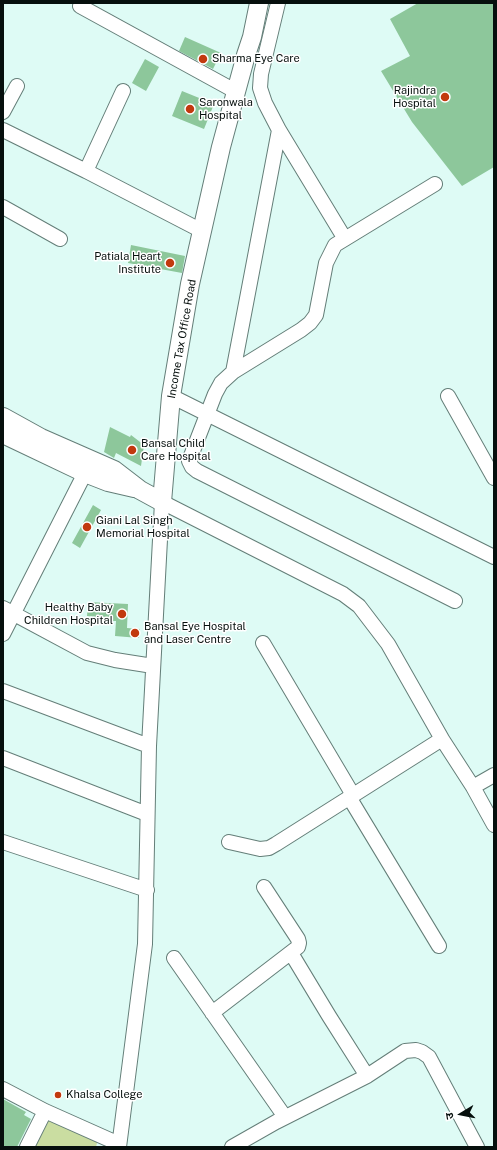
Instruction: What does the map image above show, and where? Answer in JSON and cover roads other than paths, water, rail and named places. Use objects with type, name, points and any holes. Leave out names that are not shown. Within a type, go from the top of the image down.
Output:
[{"type":"main road","name":"Income Tax Office Road","points":[[162,502],[171,396],[190,284],[221,147],[235,91],[252,37],[259,3]]},
{"type":"main road","points":[[3,417],[41,438],[114,470],[140,490],[162,502]]},
{"type":"main road","points":[[3,434],[85,473],[108,482],[140,490]]},
{"type":"street","points":[[278,3],[261,74],[260,88],[279,130],[345,239]]},
{"type":"street","points":[[80,6],[235,91]]},
{"type":"street","points":[[3,112],[17,86]]},
{"type":"street","points":[[86,170],[123,91]]},
{"type":"street","points":[[3,130],[86,170],[202,231]]},
{"type":"street","points":[[233,372],[279,130]]},
{"type":"street","points":[[435,184],[335,244],[326,263],[316,315],[301,330],[233,372],[220,383],[189,461],[192,467],[197,471],[455,601]]},
{"type":"street","points":[[3,207],[60,239]]},
{"type":"street","points":[[171,396],[494,557]]},
{"type":"street","points":[[448,396],[494,478]]},
{"type":"street","points":[[3,634],[8,610],[85,473]]},
{"type":"street","points":[[3,1090],[119,1146],[145,944],[149,746],[162,502],[343,594],[359,606],[388,644],[442,739],[473,787],[494,825]]},
{"type":"street","points":[[8,610],[87,653],[115,660],[153,666]]},
{"type":"street","points":[[263,643],[439,946]]},
{"type":"street","points":[[3,691],[149,746]]},
{"type":"street","points":[[229,842],[260,849],[269,848],[442,739]]},
{"type":"street","points":[[3,758],[147,814]]},
{"type":"street","points":[[473,787],[494,775]]},
{"type":"street","points":[[3,842],[147,890]]},
{"type":"street","points":[[212,1013],[298,947],[298,939],[264,887]]},
{"type":"street","points":[[291,952],[367,1076]]},
{"type":"street","points":[[174,958],[285,1117]]},
{"type":"street","points":[[232,1147],[285,1117],[367,1076],[405,1051],[416,1050],[429,1057],[477,1147]]},
{"type":"street","points":[[28,1147],[45,1111]]},
{"type":"place","name":"Sharma Eye Care","points":[[203,59]]},
{"type":"place","name":"Rajindra Hospital","points":[[445,97]]},
{"type":"place","name":"Saronwala Hospital","points":[[190,109]]},
{"type":"place","name":"Patiala Heart Institute","points":[[170,263]]},
{"type":"place","name":"Bansal Child Care Hospital","points":[[132,450]]},
{"type":"place","name":"Giani Lal Singh Memorial Hospital","points":[[87,527]]},
{"type":"place","name":"Healthy Baby Children Hospital","points":[[122,614]]},
{"type":"place","name":"Bansal Eye Hospital and Laser Centre","points":[[135,633]]},
{"type":"place","name":"Khalsa College","points":[[58,1095]]}]
